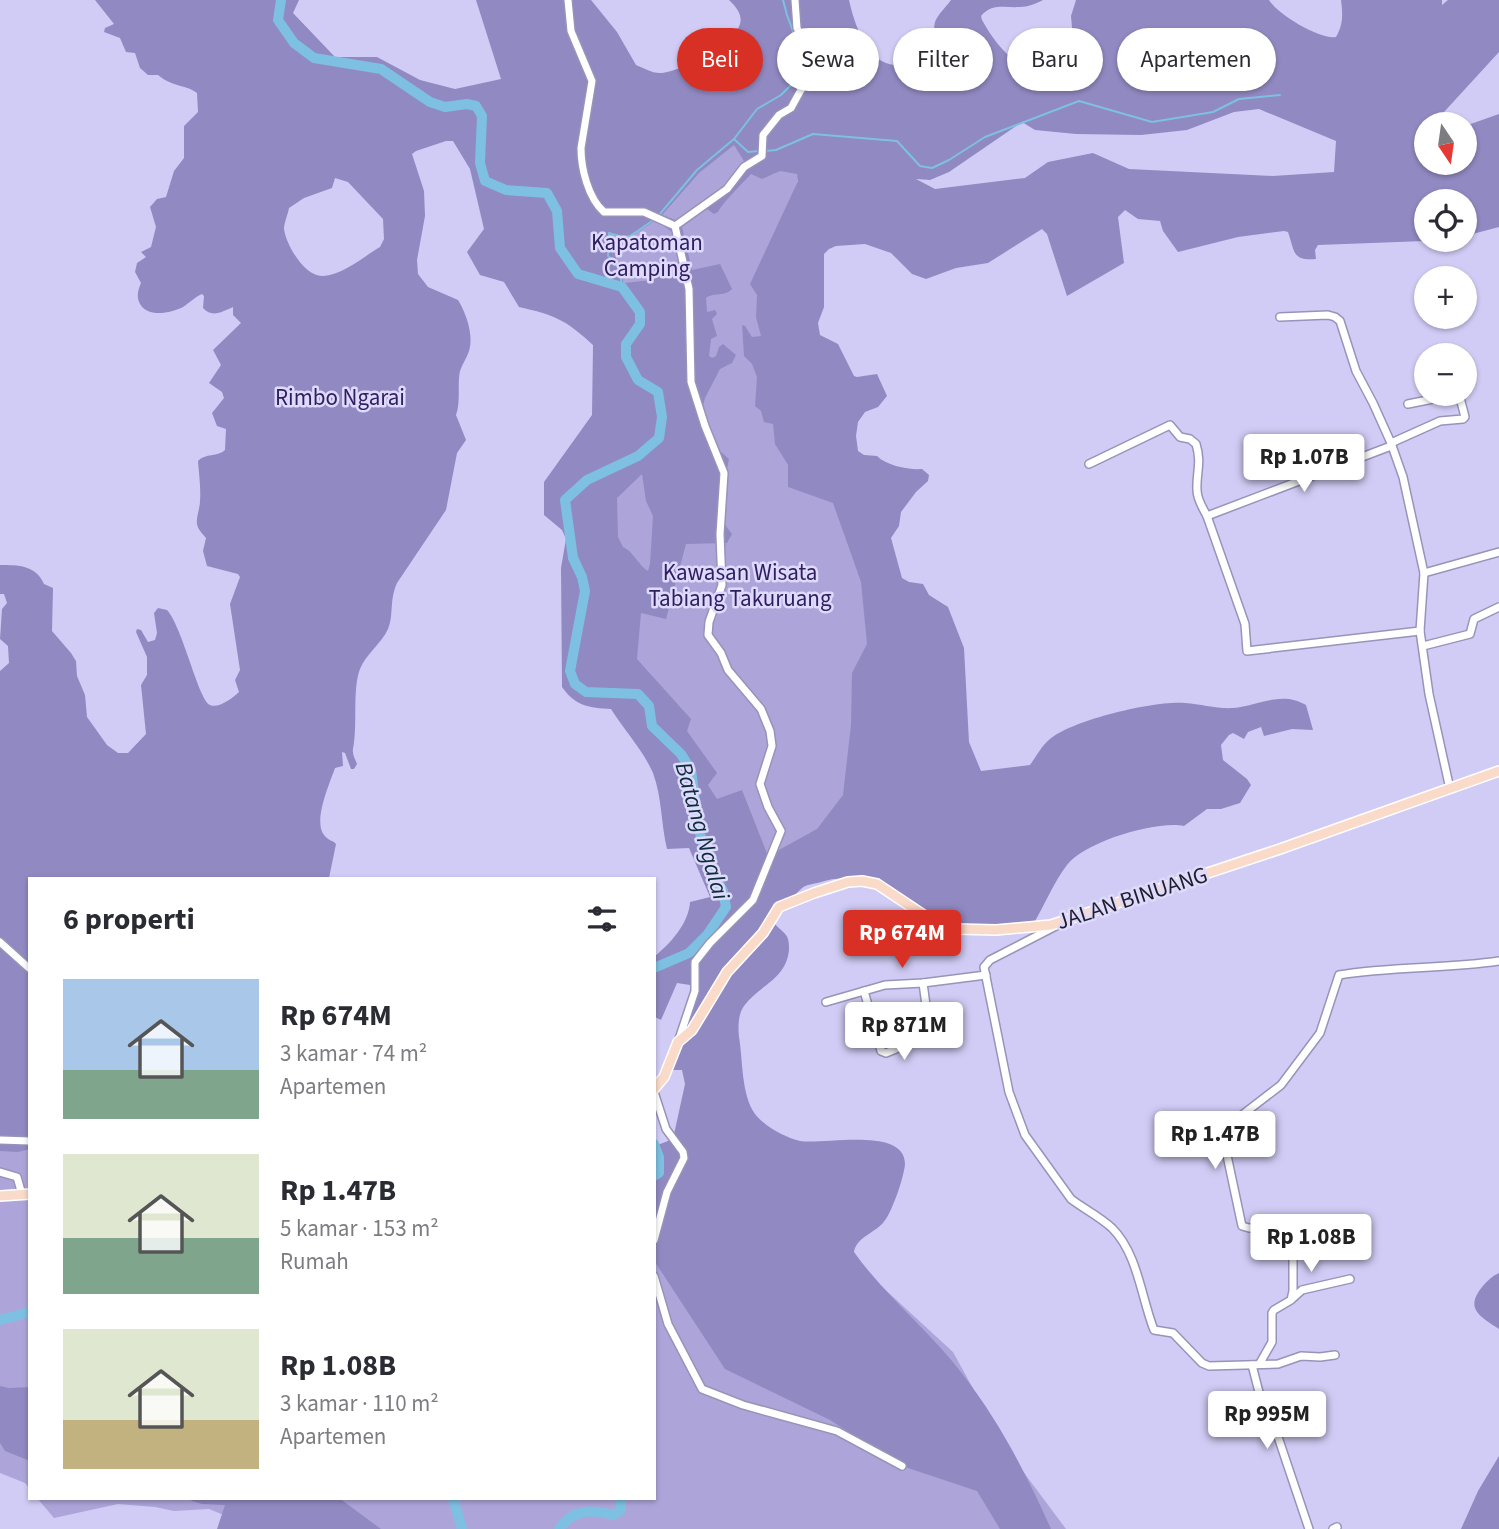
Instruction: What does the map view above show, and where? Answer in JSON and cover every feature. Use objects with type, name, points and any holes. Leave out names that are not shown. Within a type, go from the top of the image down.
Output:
[{"type":"main road","name":"JALAN BINUANG","points":[[656,1088],[664,1077],[678,1042],[692,1030],[727,972],[764,933],[779,907],[848,882],[862,881],[877,884],[925,916],[956,929],[996,930],[1066,921],[1499,771]]},
{"type":"main road","points":[[0,1196],[28,1194]]},
{"type":"street","points":[[568,0],[570,31],[592,80],[581,159],[595,201],[601,209],[610,213],[639,211],[675,226]]},
{"type":"street","points":[[675,226],[727,190],[744,167],[762,156],[763,135],[779,115],[791,108],[802,88],[811,56],[797,28],[795,0]]},
{"type":"street","points":[[675,226],[689,289],[691,382],[724,473],[720,534],[722,584],[709,622],[708,635],[721,653],[728,670],[761,709],[771,731],[772,746],[760,784],[781,831],[753,900],[695,962],[695,991],[678,1042]]},
{"type":"street","points":[[1280,317],[1328,316],[1340,321],[1360,381],[1373,403],[1403,477],[1424,573],[1420,631],[1429,694],[1450,789]]},
{"type":"street","points":[[1408,404],[1414,403]]},
{"type":"street","points":[[1207,516],[1391,444],[1440,421],[1463,419],[1465,417],[1462,406]]},
{"type":"street","points":[[1089,464],[1170,425],[1180,437],[1190,439],[1196,444],[1200,470],[1196,488],[1199,502],[1207,516],[1245,624],[1247,651],[1420,631]]},
{"type":"street","points":[[1424,573],[1499,552]]},
{"type":"street","points":[[1423,646],[1470,634],[1474,619],[1499,607]]},
{"type":"street","points":[[1066,921],[990,960],[984,967],[1010,1092],[1026,1135],[1071,1199],[1082,1204],[1113,1229],[1124,1244],[1154,1330],[1174,1333],[1202,1363],[1209,1366],[1278,1364],[1301,1356],[1335,1355]]},
{"type":"street","points":[[0,942],[28,967]]},
{"type":"street","points":[[1291,1300],[1291,1235],[1278,1227],[1244,1228],[1240,1222],[1225,1146],[1226,1133],[1233,1122],[1281,1085],[1320,1033],[1339,975],[1368,970],[1499,961]]},
{"type":"street","points":[[826,1002],[885,985],[986,975]]},
{"type":"street","points":[[863,991],[877,1042],[881,1051],[886,1053],[930,1035],[923,983]]},
{"type":"street","points":[[656,1097],[665,1125],[683,1152],[684,1158],[667,1192],[656,1233]]},
{"type":"street","points":[[0,1140],[28,1141]]},
{"type":"street","points":[[0,1172],[18,1177],[21,1191],[28,1194]]},
{"type":"street","points":[[1309,1529],[1275,1428],[1260,1396],[1256,1364],[1272,1342],[1272,1313],[1302,1290],[1350,1279]]},
{"type":"street","points":[[656,1283],[668,1324],[702,1390],[743,1405],[837,1431],[902,1466]]},
{"type":"green space","name":"Rimbo Ngarai","points":[[95,0],[299,0],[293,13],[335,57],[377,57],[420,80],[455,89],[501,79],[476,0],[591,0],[617,32],[636,65],[659,73],[677,69],[677,91],[763,91],[763,28],[738,28],[741,20],[738,10],[729,0],[849,0],[858,28],[777,28],[777,91],[879,91],[879,58],[893,65],[893,91],[993,91],[993,37],[1007,54],[1007,91],[1103,91],[1103,28],[1072,28],[1071,16],[1076,0],[1269,0],[1300,25],[1329,37],[1336,37],[1342,20],[1341,0],[1442,0],[1442,5],[1448,0],[1499,0],[1499,52],[1444,112],[1414,112],[1414,175],[1477,175],[1477,122],[1499,114],[1499,227],[1477,233],[1477,189],[1414,189],[1414,241],[1318,245],[1315,250],[1316,259],[1308,259],[1298,257],[1288,232],[1284,231],[1238,237],[1178,252],[1163,231],[1160,221],[1138,219],[1125,210],[1118,217],[1124,263],[1067,296],[1047,234],[1042,229],[988,263],[956,268],[926,279],[912,274],[891,253],[865,244],[836,246],[824,254],[824,307],[818,323],[820,335],[838,344],[854,376],[877,374],[887,396],[878,407],[865,412],[858,422],[858,451],[864,455],[877,456],[898,467],[922,469],[929,475],[928,481],[901,512],[899,526],[891,538],[902,578],[923,584],[929,595],[948,607],[964,648],[969,742],[981,771],[1030,765],[1047,742],[1061,732],[1095,718],[1155,705],[1185,703],[1233,708],[1288,699],[1306,705],[1313,730],[1292,729],[1264,736],[1261,727],[1248,732],[1244,739],[1233,733],[1229,735],[1221,745],[1223,760],[1251,785],[1240,803],[1221,809],[1207,809],[1184,826],[1157,826],[1122,835],[1089,848],[1067,865],[1034,923],[983,925],[953,921],[872,884],[856,880],[839,879],[805,886],[775,924],[789,942],[783,968],[750,999],[741,1013],[739,1033],[747,1097],[755,1114],[764,1123],[800,1141],[878,1141],[892,1145],[901,1152],[904,1170],[890,1211],[879,1227],[858,1243],[854,1252],[951,1360],[977,1394],[1012,1450],[1051,1529],[1000,1529],[977,1491],[899,1465],[830,1420],[725,1369],[656,1264],[656,1146],[673,1139],[685,1084],[682,1070],[662,1070],[690,1001],[690,985],[677,983],[661,1020],[656,1018],[656,955],[682,925],[690,902],[710,897],[689,848],[667,849],[656,782],[639,748],[611,709],[583,705],[562,687],[561,568],[566,539],[562,530],[544,515],[544,482],[592,415],[593,345],[559,320],[519,307],[504,282],[480,275],[467,252],[484,229],[470,169],[453,141],[446,141],[412,154],[424,191],[425,216],[417,260],[418,274],[428,287],[458,300],[470,331],[469,351],[460,371],[456,415],[466,440],[457,453],[446,510],[397,583],[388,629],[360,669],[356,687],[353,751],[357,764],[351,769],[345,753],[342,752],[343,766],[335,768],[321,815],[322,832],[336,844],[329,877],[28,877],[28,1150],[0,1151],[0,671],[9,663],[8,646],[0,639],[2,609],[7,603],[4,594],[0,594],[0,565],[20,566],[31,570],[44,584],[53,588],[52,631],[76,661],[77,676],[85,695],[87,717],[107,745],[118,753],[128,753],[146,734],[141,685],[147,675],[147,657],[136,632],[137,629],[141,630],[148,642],[155,640],[157,633],[154,613],[158,608],[167,610],[173,619],[205,700],[213,706],[229,700],[239,692],[235,680],[240,670],[230,604],[240,577],[238,574],[207,566],[203,551],[206,538],[198,528],[197,521],[200,504],[198,461],[225,450],[226,429],[217,426],[212,413],[224,398],[222,392],[209,383],[221,365],[213,350],[241,323],[233,315],[233,307],[217,313],[206,311],[203,308],[202,294],[172,311],[148,311],[139,301],[141,283],[135,272],[137,263],[146,257],[141,252],[151,247],[156,227],[150,207],[157,199],[166,197],[174,171],[184,158],[184,126],[198,112],[197,93],[158,75],[148,75],[140,68],[135,53],[126,52],[120,38],[104,32],[105,28],[114,24]],"holes":[[[1259,109],[1336,141],[1334,172],[1273,176],[1129,169],[1093,153],[1048,162],[1025,178],[935,189],[916,179],[930,180],[949,172],[1022,122],[1035,130],[1141,135],[1187,130],[1234,112]],[[734,145],[744,161],[726,188],[678,221],[662,215],[699,173]],[[780,171],[797,174],[798,181],[750,284],[757,295],[756,317],[761,336],[752,337],[742,325],[744,356],[752,364],[757,377],[755,406],[761,411],[764,422],[773,424],[775,444],[788,465],[788,487],[833,503],[861,582],[867,644],[852,673],[851,725],[843,795],[817,829],[768,856],[742,790],[717,799],[708,785],[717,773],[687,731],[691,719],[637,659],[641,613],[666,619],[686,544],[727,543],[732,534],[723,522],[719,509],[729,459],[712,444],[701,414],[705,398],[720,369],[732,363],[736,355],[723,344],[716,356],[709,356],[711,339],[717,336],[712,319],[717,314],[715,310],[707,312],[706,298],[732,289],[720,264],[692,270],[682,227],[707,209],[714,214],[718,212],[751,174],[762,179]],[[335,178],[348,182],[383,219],[384,239],[380,247],[353,265],[330,275],[316,275],[303,266],[292,251],[284,229],[289,208],[304,198],[332,188]],[[656,220],[672,232],[679,264],[652,280],[624,283],[609,235],[630,237]],[[642,474],[646,501],[653,516],[648,571],[623,547],[618,537],[617,498]]]},
{"type":"green space","name":"Rimbo Ngarai","points":[[951,0],[1043,0],[1026,6],[990,9],[981,16],[987,28],[934,28],[936,19]]},
{"type":"green space","name":"Kawasan Wisata Tabiang Takuruang","points":[[731,136],[810,140],[771,270],[873,495],[883,742],[768,907],[642,686],[591,487],[624,283],[608,230]]},
{"type":"green space","points":[[28,1074],[28,1487],[0,1473],[0,1077]]},
{"type":"green space","points":[[656,1159],[853,1260],[953,1352],[1007,1450],[1066,1529],[258,1529],[209,1509],[174,1511],[118,1504],[54,1518],[39,1500],[656,1500]]},
{"type":"green space","points":[[1499,1273],[1499,1329],[1477,1312],[1475,1301],[1484,1285]]},
{"type":"green space","points":[[0,1386],[28,1387],[28,1460],[5,1451],[0,1443]]},
{"type":"green space","points":[[1499,1456],[1499,1529],[1461,1529],[1478,1491]]},
{"type":"green space","points":[[189,1500],[342,1500],[381,1529],[217,1529],[225,1505],[202,1504]]},
{"type":"waterway","name":"Batang Ngalai","points":[[281,0],[278,20],[294,43],[314,58],[381,69],[430,102],[445,107],[467,104],[476,106],[482,116],[480,163],[485,181],[506,190],[547,193],[557,211],[560,248],[578,274],[622,287],[640,312],[640,324],[626,344],[626,357],[638,380],[658,392],[662,417],[659,438],[638,456],[587,480],[565,500],[573,558],[585,591],[570,671],[575,684],[586,692],[638,694],[649,706],[652,726],[681,754],[691,770],[699,830],[709,865],[723,891],[726,907],[707,935],[689,953],[656,967]]},
{"type":"waterway","points":[[734,139],[757,109],[781,95],[798,78],[797,69],[790,59],[797,42],[783,0]]},
{"type":"waterway","points":[[765,151],[776,150],[813,134],[897,141],[920,166],[932,168],[985,137],[1079,101],[1152,122],[1213,112],[1239,99],[1280,95]]},
{"type":"waterway","points":[[659,215],[697,170],[734,139],[748,152],[759,151]]},
{"type":"waterway","points":[[622,287],[619,266],[608,256],[609,233],[622,237],[630,236],[655,219]]},
{"type":"waterway","name":"Batang Ngalai","points":[[656,1149],[659,1157],[659,1173],[656,1175]]},
{"type":"waterway","points":[[0,1320],[28,1313]]},
{"type":"waterway","points":[[454,1500],[462,1529]]},
{"type":"waterway","name":"Batang Ngalai","points":[[559,1529],[564,1522],[583,1512],[613,1515],[621,1510],[621,1500]]},
{"type":"park label","name":"Kapatoman Camping","points":[[647,255]]}]
